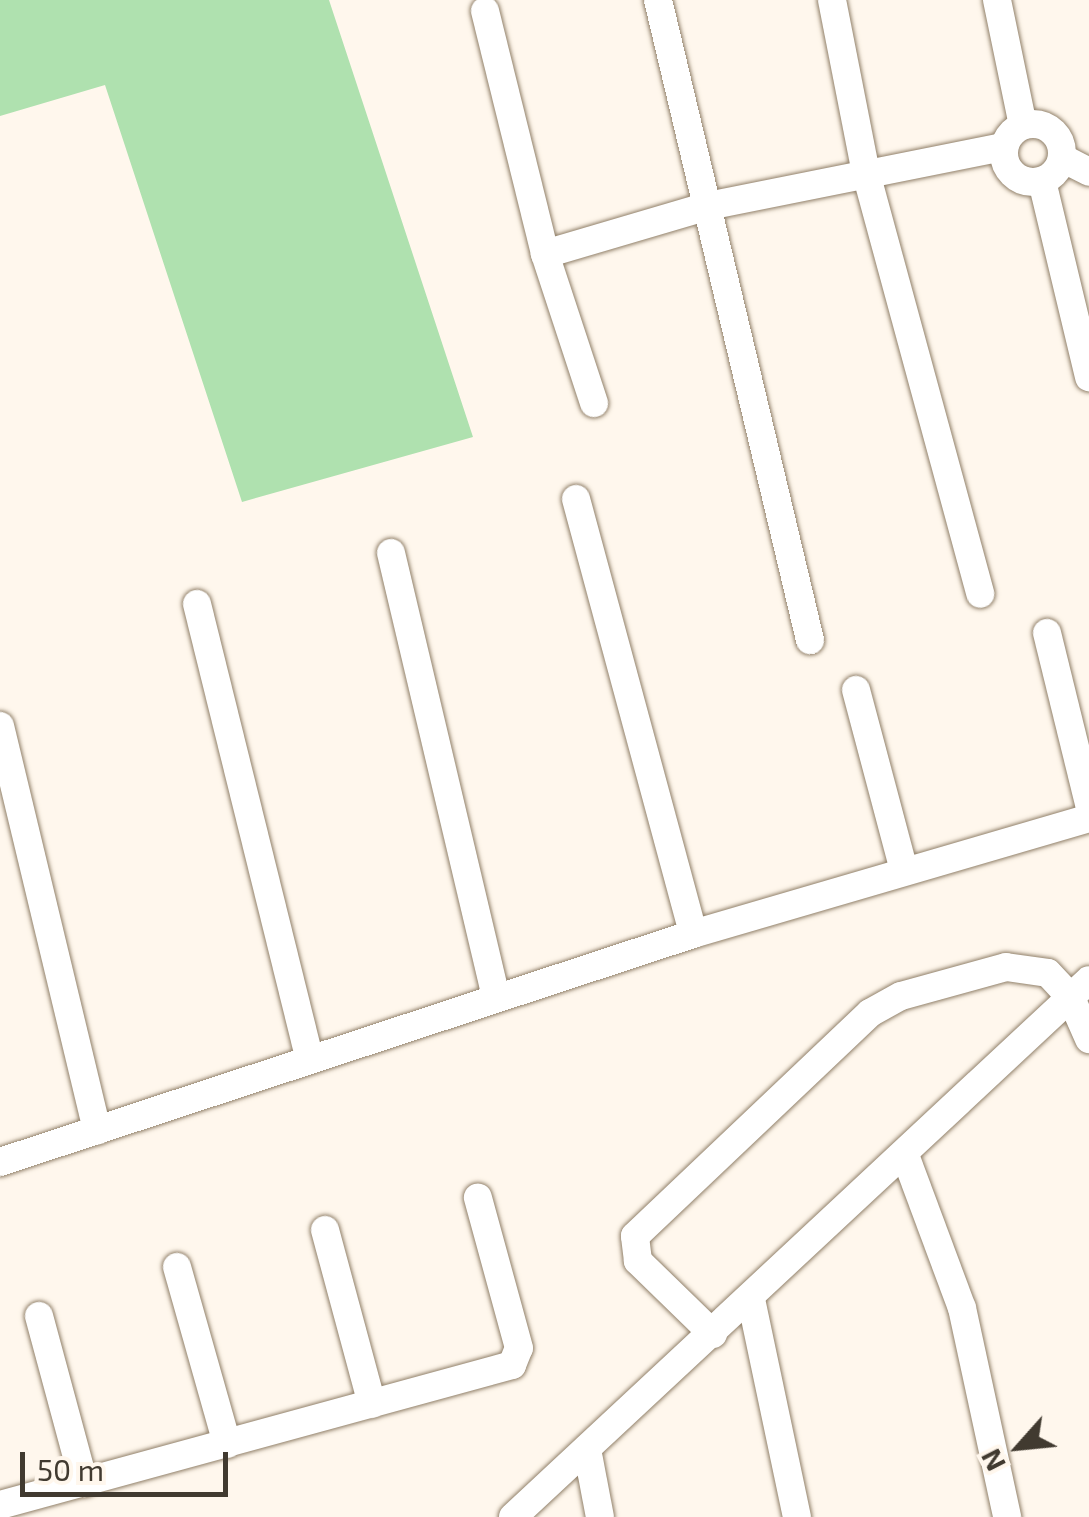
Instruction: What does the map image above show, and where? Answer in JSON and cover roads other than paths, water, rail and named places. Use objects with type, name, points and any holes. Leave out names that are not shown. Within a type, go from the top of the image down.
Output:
[{"type":"street","points":[[658,0],[810,640]]},
{"type":"street","points":[[832,0],[866,173],[980,594]]},
{"type":"street","points":[[997,0],[1024,125]]},
{"type":"street","points":[[485,11],[545,254],[594,403]]},
{"type":"street","points":[[545,254],[708,206],[1004,147],[1024,125]]},
{"type":"street","points":[[1024,125],[1043,126],[1058,139],[1062,158]]},
{"type":"street","points":[[1004,147],[1013,175],[1042,181]]},
{"type":"street","points":[[1062,158],[1089,172]]},
{"type":"street","points":[[1042,181],[1062,158]]},
{"type":"street","points":[[1042,181],[1089,376]]},
{"type":"street","points":[[576,500],[694,934]]},
{"type":"street","points":[[391,553],[496,998]]},
{"type":"street","points":[[197,604],[309,1058]]},
{"type":"street","points":[[1047,632],[1089,804]]},
{"type":"street","points":[[856,690],[904,870]]},
{"type":"street","points":[[0,726],[97,1131]]},
{"type":"street","points":[[0,1162],[694,934],[1089,818]]},
{"type":"street","points":[[713,1334],[638,1261],[633,1245],[643,1223],[885,1003],[1006,967],[1048,973],[1080,989]]},
{"type":"street","points":[[1080,989],[1089,1040]]},
{"type":"street","points":[[513,1517],[1080,989]]},
{"type":"street","points":[[904,1155],[962,1308],[1007,1517]]},
{"type":"street","points":[[0,1504],[491,1372],[518,1358],[478,1198]]},
{"type":"street","points":[[325,1230],[372,1404]]},
{"type":"street","points":[[177,1267],[227,1444]]},
{"type":"street","points":[[751,1299],[797,1517]]},
{"type":"street","points":[[39,1316],[84,1483]]},
{"type":"street","points":[[587,1449],[600,1517]]}]
